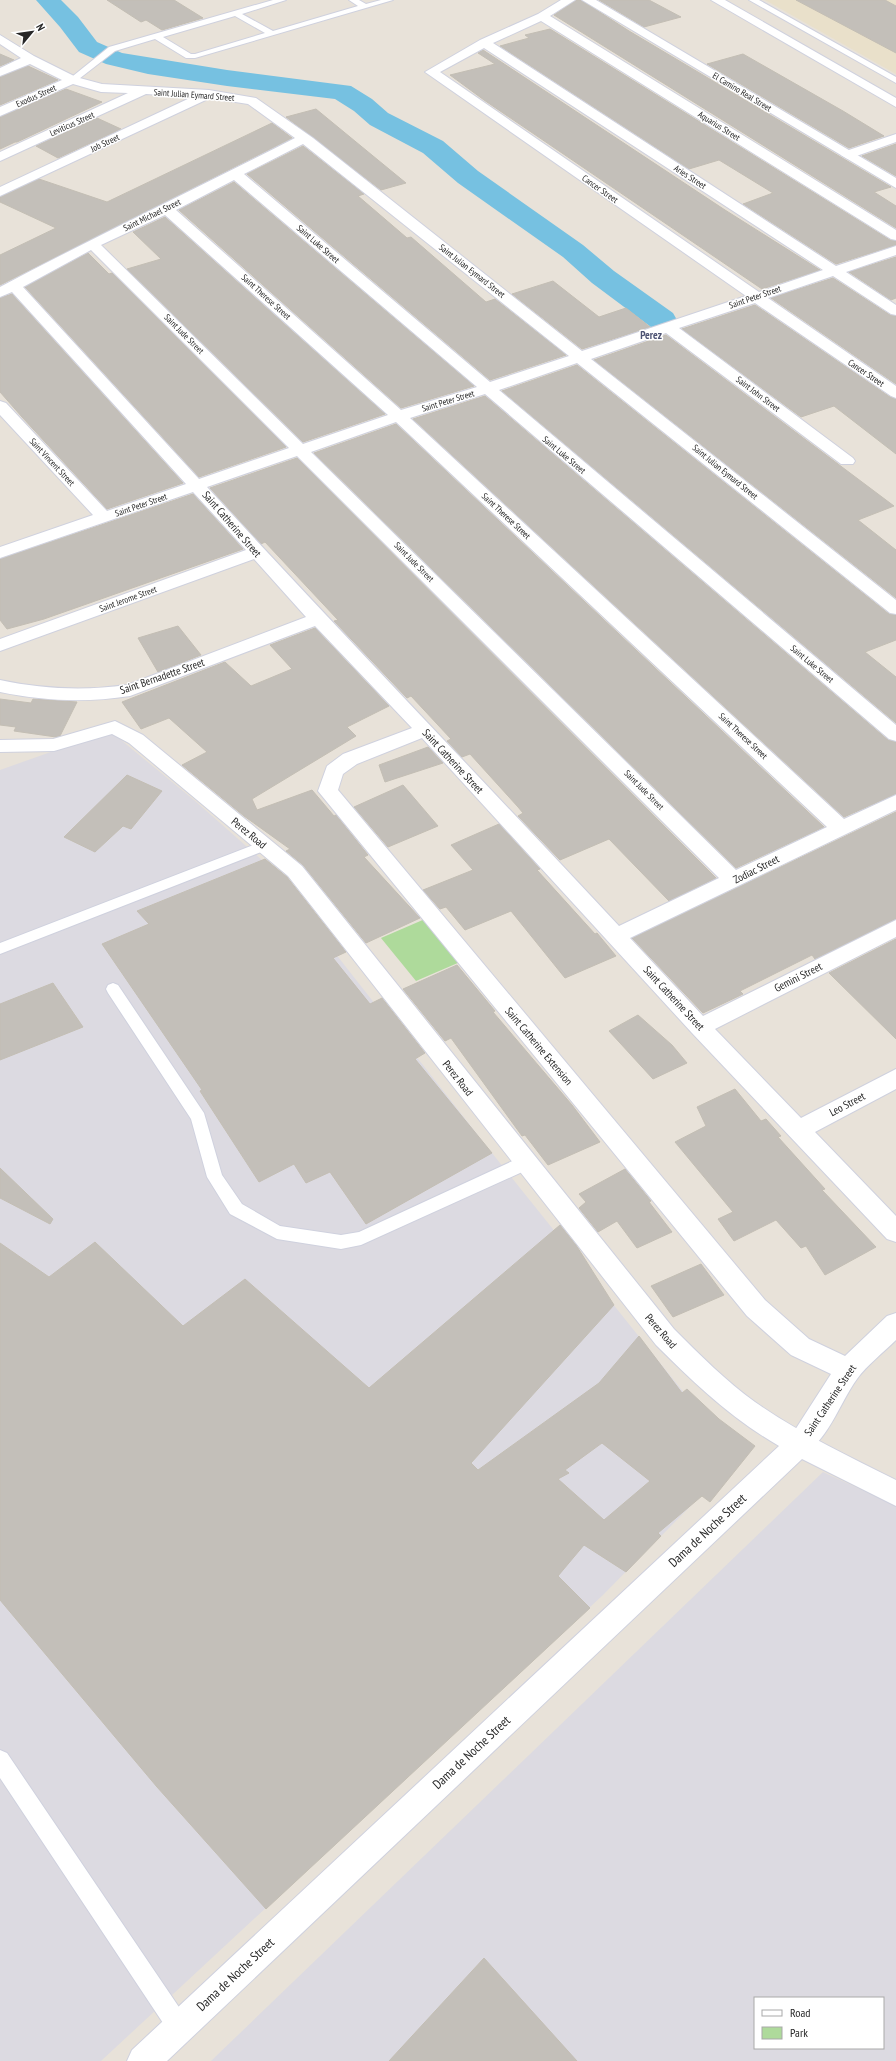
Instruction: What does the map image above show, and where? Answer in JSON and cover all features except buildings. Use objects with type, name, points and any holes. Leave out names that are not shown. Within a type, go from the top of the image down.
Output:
[{"type":"street","name":"Cancer Street","points":[[569,0],[542,16],[484,43],[431,72],[896,393]]},
{"type":"street","name":"El Camino Real Street","points":[[588,0],[896,184]]},
{"type":"street","points":[[717,0],[896,103]]},
{"type":"street","name":"Aquarius Street","points":[[542,16],[896,236]]},
{"type":"street","name":"Saint Julian Eymard Street","points":[[0,39],[30,59],[72,80],[101,88],[209,94],[252,101],[304,138],[580,356],[896,609]]},
{"type":"street","name":"Aries Street","points":[[484,43],[896,311]]},
{"type":"street","points":[[0,72],[30,59]]},
{"type":"street","name":"Exodus Street","points":[[0,112],[72,80]]},
{"type":"street","name":"Leviticus Street","points":[[0,157],[144,91]]},
{"type":"street","name":"Job Street","points":[[0,192],[209,94]]},
{"type":"street","name":"Saint Michael Street","points":[[7,289],[92,244],[167,208],[304,138]]},
{"type":"street","points":[[848,155],[896,138]]},
{"type":"street","name":"Saint Luke Street","points":[[234,173],[486,389],[896,735]]},
{"type":"street","name":"Saint Therese Street","points":[[167,208],[399,416],[840,827]]},
{"type":"street","name":"Saint Jude Street","points":[[92,244],[302,450],[734,880]]},
{"type":"street","name":"Saint Peter Street","points":[[0,553],[399,416],[486,389],[756,296],[896,250]]},
{"type":"street","name":"Saint Catherine Street","points":[[7,289],[197,485],[256,552],[425,730],[700,1027],[896,1232]]},
{"type":"street","name":"Saint John Street","points":[[668,327],[847,461]]},
{"type":"street","name":"Saint Vincent Street","points":[[0,406],[104,517]]},
{"type":"street","name":"Saint Jerome Street","points":[[0,645],[256,552]]},
{"type":"street","name":"Saint Bernadette Street","points":[[0,686],[54,696],[105,695],[130,690],[318,618]]},
{"type":"street","name":"Perez Road","points":[[0,746],[54,745],[93,732],[114,727],[136,739],[295,871],[525,1163],[665,1337],[705,1377],[747,1411],[799,1444],[896,1494]]},
{"type":"street","name":"Saint Catherine Extension","points":[[425,730],[350,759],[334,771],[328,791],[756,1308],[800,1347],[848,1370]]},
{"type":"street","name":"Zodiac Street","points":[[616,936],[734,880],[840,827],[896,802]]},
{"type":"street","name":"Gemini Street","points":[[700,1027],[896,928]]},
{"type":"street","name":"Leo Street","points":[[799,1130],[896,1078]]},
{"type":"street","name":"Saint Catherine Street","points":[[799,1444],[810,1432],[848,1370],[896,1324]]},
{"type":"street","name":"Dama de Noche Street","points":[[143,2061],[799,1444]]},
{"type":"lane","points":[[252,0],[262,6]]},
{"type":"lane","points":[[72,80],[112,49],[282,0]]},
{"type":"lane","points":[[353,0],[365,7]]},
{"type":"lane","points":[[156,36],[189,56],[196,56],[389,0]]},
{"type":"lane","points":[[753,0],[896,80]]},
{"type":"lane","points":[[235,13],[272,34]]},
{"type":"lane","points":[[0,949],[264,846]]},
{"type":"lane","points":[[113,989],[198,1117],[215,1177],[236,1209],[277,1232],[341,1242],[361,1238],[525,1163]]},
{"type":"lane","points":[[0,1760],[179,2027]]},
{"type":"shaded area","points":[[765,0],[896,0],[896,74]]},
{"type":"shaded area","points":[[110,731],[194,800],[262,860],[492,1153],[737,1459],[603,1595],[101,2061],[0,2061],[0,770]]},
{"type":"shaded area","points":[[823,1472],[896,1506],[896,2061],[211,2061]]},
{"type":"green space","points":[[425,919],[460,962],[416,981],[381,938]]},
{"type":"waterway","points":[[48,0],[69,22],[88,47],[115,59],[148,66],[227,78],[342,92],[363,105],[379,119],[433,147],[468,177],[573,251],[603,277],[662,320]]},
{"type":"district","name":"Perez","points":[[651,335]]}]
